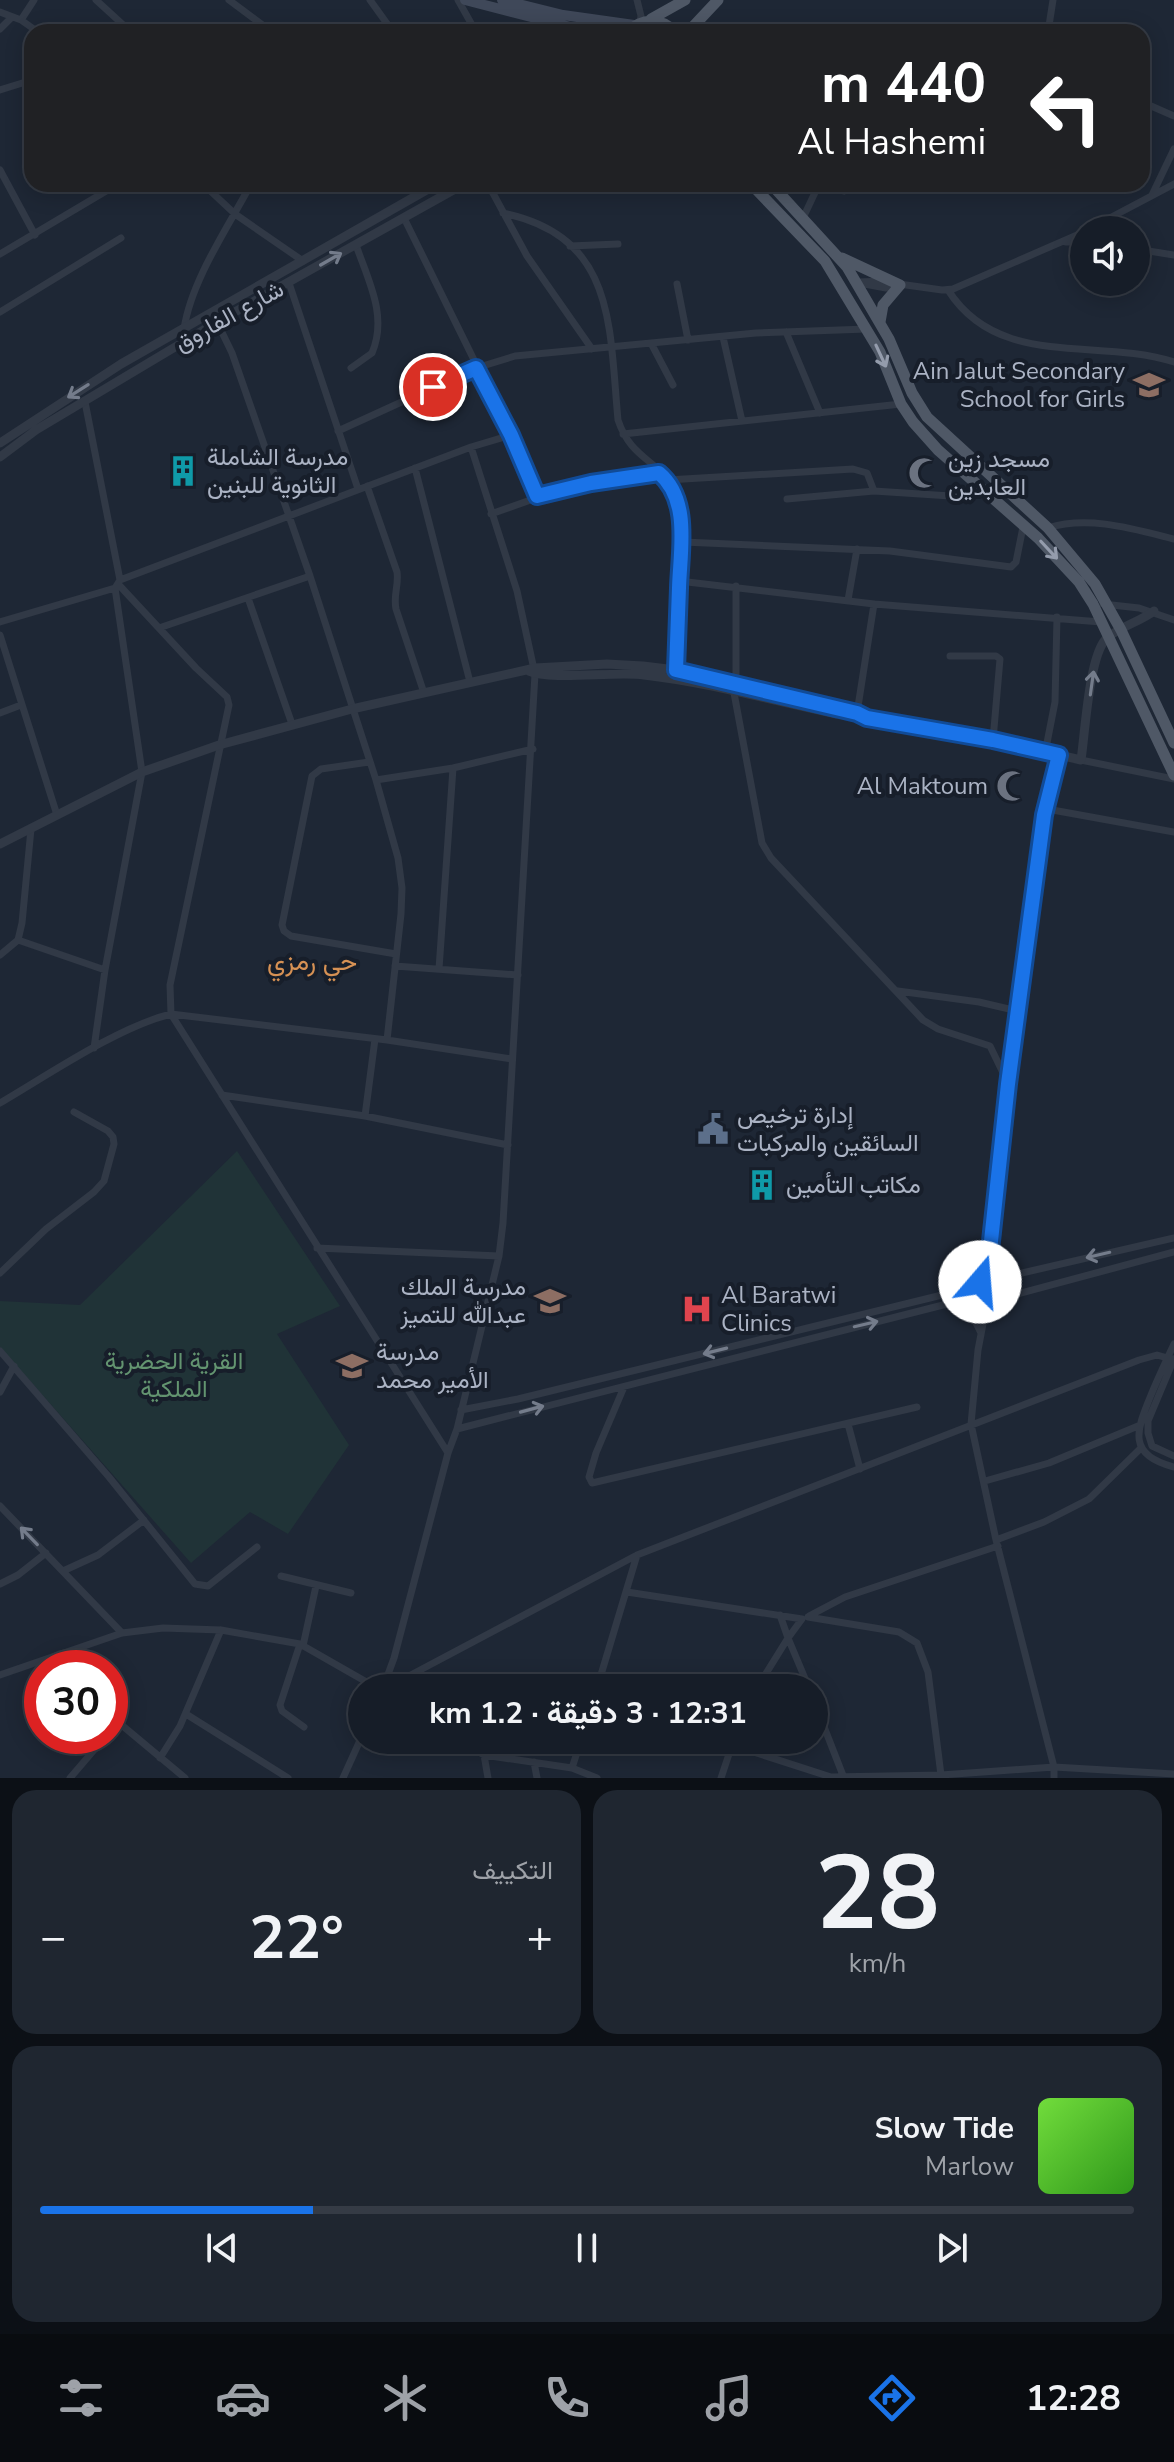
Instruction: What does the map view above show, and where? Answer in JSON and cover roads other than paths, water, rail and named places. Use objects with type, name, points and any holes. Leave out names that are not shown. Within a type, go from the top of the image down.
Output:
[{"type":"main road","points":[[465,0],[559,24]]},
{"type":"main road","points":[[502,0],[563,15],[630,24]]},
{"type":"main road","points":[[640,24],[685,0]]},
{"type":"main road","points":[[696,24],[718,0]]},
{"type":"main road","points":[[759,192],[815,249],[867,329],[901,404],[913,422],[938,450],[1079,582],[1093,604],[1174,777]]},
{"type":"main road","points":[[779,192],[838,256],[857,282],[927,417],[1048,528],[1095,584],[1121,630],[1174,743]]},
{"type":"main road","points":[[815,249],[825,252],[845,276],[857,282]]},
{"type":"main road","points":[[838,256],[900,285],[883,305],[880,322]]},
{"type":"main road","points":[[850,302],[857,282]]},
{"type":"street","points":[[21,20],[34,0]]},
{"type":"street","points":[[96,0],[122,24]]},
{"type":"street","points":[[229,0],[261,24]]},
{"type":"street","points":[[370,0],[387,24]]},
{"type":"street","points":[[458,0],[472,24]]},
{"type":"street","points":[[637,0],[641,16],[638,24]]},
{"type":"street","points":[[1049,24],[1053,0]]},
{"type":"street","points":[[0,12],[27,24]]},
{"type":"street","points":[[0,29],[12,17]]},
{"type":"street","points":[[0,90],[24,82]]},
{"type":"street","points":[[1150,106],[1174,116]]},
{"type":"street","points":[[1151,197],[1171,165],[1174,149]]},
{"type":"street","points":[[0,170],[35,235]]},
{"type":"street","points":[[1115,216],[1174,184]]},
{"type":"street","points":[[0,254],[105,192]]},
{"type":"street","points":[[212,192],[235,214],[303,261]]},
{"type":"street","points":[[184,329],[195,293],[247,192]]},
{"type":"street","name":"شارع الفاروق","points":[[0,443],[121,364],[423,192]]},
{"type":"street","name":"شارع الفاروق","points":[[0,457],[36,430],[127,375],[450,192]]},
{"type":"street","points":[[492,192],[527,256],[592,349]]},
{"type":"street","points":[[803,218],[815,192]]},
{"type":"street","points":[[503,213],[530,219],[557,232],[586,261],[596,276],[611,349],[618,420],[623,434],[637,454],[667,480],[676,501],[683,542],[676,670]]},
{"type":"street","points":[[404,218],[511,435],[537,496]]},
{"type":"street","points":[[0,312],[121,238]]},
{"type":"street","points":[[857,282],[882,281],[948,290],[1070,239]]},
{"type":"street","points":[[1064,242],[1070,242]]},
{"type":"street","points":[[570,246],[618,244]]},
{"type":"street","points":[[351,368],[372,353],[380,321],[356,245]]},
{"type":"street","points":[[1150,251],[1174,255]]},
{"type":"street","points":[[289,283],[358,489]]},
{"type":"street","points":[[677,284],[688,340]]},
{"type":"street","points":[[948,290],[969,318],[1007,337],[1044,347],[1134,353],[1174,362]]},
{"type":"street","points":[[217,322],[232,353],[310,576],[376,780],[401,872],[401,914],[387,1040]]},
{"type":"street","points":[[338,431],[476,368],[515,356],[786,332],[867,329]]},
{"type":"street","points":[[786,332],[820,413]]},
{"type":"street","points":[[723,337],[742,421]]},
{"type":"street","points":[[652,345],[673,385]]},
{"type":"street","points":[[121,364],[127,375]]},
{"type":"street","points":[[85,402],[118,584],[142,772],[105,970],[94,1048]]},
{"type":"street","points":[[623,434],[901,404]]},
{"type":"street","points":[[0,622],[118,584],[288,515],[511,435]]},
{"type":"street","points":[[387,1674],[457,1429],[499,1256],[508,1145],[533,749],[533,671],[517,591],[471,447]]},
{"type":"street","points":[[415,468],[470,682]]},
{"type":"street","points":[[667,480],[853,469],[867,473],[874,491]]},
{"type":"street","points":[[491,514],[537,496],[591,483],[659,473]]},
{"type":"street","points":[[367,486],[397,572],[399,582],[393,597],[424,693]]},
{"type":"street","points":[[787,499],[874,491],[966,497],[983,489]]},
{"type":"street","points":[[1048,528],[1070,522],[1114,526],[1174,539]]},
{"type":"street","points":[[683,542],[926,554],[1011,567],[1016,562],[1023,527]]},
{"type":"street","points":[[848,600],[857,549]]},
{"type":"street","points":[[159,628],[310,576]]},
{"type":"street","points":[[679,581],[874,604],[1101,622]]},
{"type":"street","points":[[118,584],[227,697],[228,719],[219,745],[170,985],[171,1014],[448,1453]]},
{"type":"street","points":[[736,586],[735,689],[762,843],[782,871],[923,1020],[938,1029],[990,1046],[1008,1084]]},
{"type":"street","points":[[248,598],[292,724]]},
{"type":"street","points":[[862,715],[874,604]]},
{"type":"street","points":[[1093,604],[1154,611],[1174,620]]},
{"type":"street","points":[[1081,760],[1095,663],[1101,645],[1108,636],[1154,611]]},
{"type":"street","points":[[1045,753],[1055,702],[1057,617]]},
{"type":"street","points":[[0,635],[57,815]]},
{"type":"street","points":[[950,656],[996,656],[1000,659],[993,740]]},
{"type":"street","points":[[614,668],[735,689],[856,718],[862,715],[1174,777]]},
{"type":"street","points":[[0,844],[142,772],[219,745],[292,724],[470,682],[533,671],[614,668],[676,670],[735,689]]},
{"type":"street","points":[[0,713],[21,705]]},
{"type":"street","points":[[376,780],[453,768],[533,749]]},
{"type":"street","points":[[985,1302],[977,1294],[988,1279],[1008,1084],[1047,809],[1059,755]]},
{"type":"street","points":[[369,762],[321,769],[312,776],[282,925],[291,936],[396,954]]},
{"type":"street","points":[[439,969],[453,768]]},
{"type":"street","points":[[1047,809],[1174,832]]},
{"type":"street","points":[[0,955],[18,940],[24,914],[31,829]]},
{"type":"street","points":[[18,940],[105,970]]},
{"type":"street","points":[[395,966],[518,975]]},
{"type":"street","points":[[897,991],[979,1002],[1018,1011]]},
{"type":"street","points":[[0,1103],[94,1048],[171,1014],[387,1040],[512,1059]]},
{"type":"street","points":[[365,1116],[375,1039]]},
{"type":"street","points":[[222,1095],[365,1116],[508,1145]]},
{"type":"street","points":[[0,1273],[46,1229],[104,1181],[113,1137],[74,1112]]},
{"type":"street","points":[[461,1410],[518,1399],[929,1299],[988,1279],[1174,1238]]},
{"type":"street","points":[[317,1248],[499,1256]]},
{"type":"street","points":[[457,1429],[950,1304],[999,1299],[1174,1252]]},
{"type":"street","points":[[988,1279],[1002,1286],[999,1299]]},
{"type":"street","points":[[985,1302],[971,1424],[997,1543],[1054,1767],[1054,1778]]},
{"type":"street","points":[[950,1304],[971,1313],[981,1333]]},
{"type":"street","points":[[1174,1344],[1172,1359],[1147,1427],[1152,1446],[1174,1456]]},
{"type":"street","points":[[0,1351],[199,1586],[208,1586],[257,1547]]},
{"type":"street","points":[[413,1674],[637,1555],[1139,1360],[1157,1355],[1172,1359]]},
{"type":"street","points":[[1172,1359],[1138,1426],[1138,1439],[1141,1448],[1159,1462],[1174,1467]]},
{"type":"street","points":[[0,1392],[14,1366]]},
{"type":"street","points":[[624,1387],[596,1453],[589,1477],[592,1483],[917,1407]]},
{"type":"street","points":[[848,1424],[860,1469]]},
{"type":"street","points":[[985,1481],[1049,1463],[1138,1426]]},
{"type":"street","points":[[766,1674],[788,1638],[805,1618],[845,1597],[997,1543],[1044,1522],[1089,1499],[1141,1448]]},
{"type":"street","points":[[0,1506],[122,1633]]},
{"type":"street","points":[[63,1571],[98,1555],[144,1520]]},
{"type":"street","points":[[0,1584],[18,1575],[46,1553]]},
{"type":"street","points":[[601,1674],[637,1555]]},
{"type":"street","points":[[281,1576],[351,1593]]},
{"type":"street","points":[[304,1727],[282,1711],[280,1705],[302,1645],[316,1586]]},
{"type":"street","points":[[627,1592],[899,1632],[917,1643],[928,1672],[941,1775]]},
{"type":"street","points":[[780,1615],[803,1674]]},
{"type":"street","points":[[0,1675],[122,1633],[163,1628],[221,1630],[302,1645],[359,1674]]},
{"type":"street","points":[[160,1758],[186,1714],[221,1630]]},
{"type":"street","points":[[186,1714],[288,1778]]},
{"type":"street","points":[[128,1730],[185,1778]]},
{"type":"street","points":[[828,1738],[843,1777]]},
{"type":"street","points":[[70,1778],[91,1754]]},
{"type":"street","points":[[343,1778],[354,1754]]},
{"type":"street","points":[[572,1768],[576,1754]]},
{"type":"street","points":[[724,1777],[730,1754]]},
{"type":"street","points":[[766,1754],[821,1774],[843,1777],[941,1775],[1054,1767],[1118,1775],[1174,1774]]},
{"type":"street","points":[[488,1778],[484,1755],[572,1768],[597,1778]]},
{"type":"street","points":[[534,1762],[537,1778]]},
{"type":"place","name":"Ain Jalut Secondary School for Girls","points":[[1149,385]]},
{"type":"place","name":"مدرسة الشاملة الثانوية للبنين","points":[[183,471]]},
{"type":"place","name":"مسجد زين العابدين","points":[[924,473]]},
{"type":"place","name":"Al Maktoum","points":[[1012,786]]},
{"type":"place","name":"إدارة ترخيص السائقين والمركبات","points":[[713,1129]]},
{"type":"place","name":"مكاتب التأمين","points":[[762,1185]]},
{"type":"place","name":"مدرسة الملك عبدالله للتميز","points":[[550,1301]]},
{"type":"place","name":"Al Baratwi Clinics","points":[[697,1309]]},
{"type":"place","name":"مدرسة الأمير محمد","points":[[352,1366]]},
{"type":"district","name":"حي رمزي","points":[[312,961]]},
{"type":"park label","name":"القرية الحضرية الملكية","points":[[174,1375]]}]
